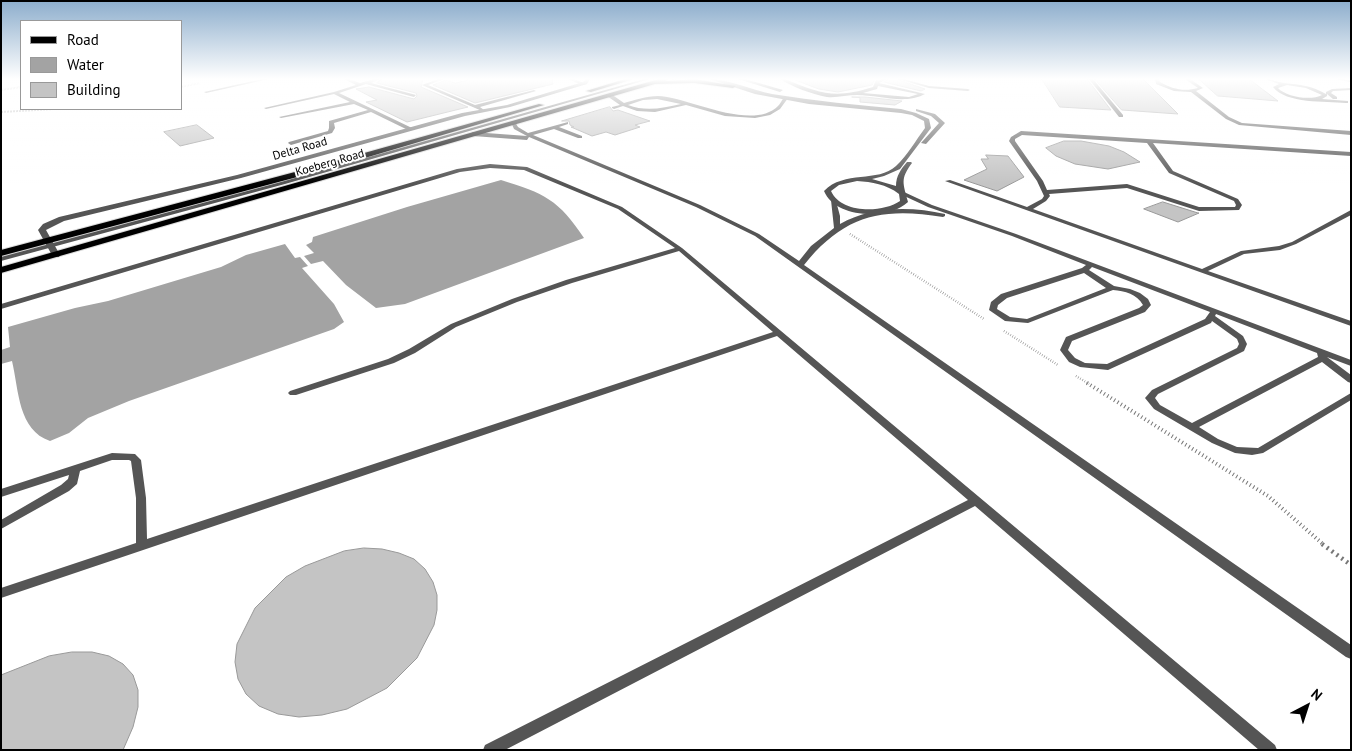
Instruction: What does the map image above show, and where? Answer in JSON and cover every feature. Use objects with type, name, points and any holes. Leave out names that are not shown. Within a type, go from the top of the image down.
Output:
[{"type":"main road","name":"Koeberg Road","points":[[1,253],[48,243],[509,114]]},
{"type":"main road","name":"Koeberg Road","points":[[1,270],[541,114]]},
{"type":"street","name":"Delta Road","points":[[48,243],[43,234],[44,228],[62,219],[239,177],[467,114]]},
{"type":"street","points":[[911,114],[927,120],[928,128],[898,168],[882,175],[842,181],[829,188],[828,194],[833,201],[855,209],[882,211],[899,206],[905,198],[899,186],[902,173],[942,123],[930,114]]},
{"type":"street","points":[[918,116],[925,114]]},
{"type":"street","points":[[857,179],[884,183],[902,193]]},
{"type":"street","points":[[48,243],[56,254]]},
{"type":"lane","points":[[281,117],[295,114]]},
{"type":"lane","points":[[290,143],[330,132],[332,128],[330,124],[332,122],[360,114]]},
{"type":"lane","points":[[378,114],[410,129]]},
{"type":"lane","points":[[1,259],[48,243],[283,183],[530,114]]},
{"type":"lane","points":[[723,114],[730,116],[760,114]]},
{"type":"lane","points":[[1222,114],[1228,120],[1241,124],[1351,132]]},
{"type":"lane","points":[[513,122],[516,128],[528,135],[738,224],[800,265],[858,308],[1351,653]]},
{"type":"lane","points":[[528,135],[566,123]]},
{"type":"lane","points":[[554,127],[580,137]]},
{"type":"lane","points":[[1028,209],[1047,198],[1046,192],[1012,141],[1012,138],[1017,135],[1038,133],[1351,154]]},
{"type":"lane","points":[[473,134],[510,136],[542,141]]},
{"type":"lane","points":[[1046,192],[1127,186],[1198,209],[1237,209],[1239,206],[1236,200],[1171,172],[1148,140]]},
{"type":"lane","points":[[1,307],[459,170],[490,166],[525,168],[620,208],[680,249],[1270,750]]},
{"type":"lane","points":[[948,180],[1351,324]]},
{"type":"lane","points":[[902,193],[1088,267],[1322,355],[1351,363]]},
{"type":"lane","points":[[833,201],[837,216],[837,227]]},
{"type":"lane","points":[[800,265],[814,246],[837,227],[859,217],[882,211],[928,212],[968,219]]},
{"type":"lane","points":[[1202,271],[1243,252],[1275,248],[1294,243],[1351,212]]},
{"type":"lane","points":[[293,393],[388,362],[459,323],[511,302],[599,272],[680,249]]},
{"type":"lane","points":[[1088,267],[1004,296],[994,304],[994,310],[1008,319],[1028,321],[1112,288],[1122,289],[1143,298],[1147,305],[1142,310],[1069,339],[1064,350],[1072,360],[1094,368],[1108,367],[1183,334],[1213,314]]},
{"type":"lane","points":[[1088,267],[1112,288]]},
{"type":"lane","points":[[1213,314],[1240,338],[1243,344],[1240,349],[1154,392],[1150,398],[1157,407],[1234,450],[1260,451],[1351,396]]},
{"type":"lane","points":[[1,593],[779,333]]},
{"type":"lane","points":[[1322,355],[1351,380]]},
{"type":"lane","points":[[1192,427],[1322,355]]},
{"type":"lane","points":[[1,493],[123,454],[131,456],[136,460],[141,498],[142,546]]},
{"type":"lane","points":[[1,525],[66,488],[73,480],[76,468]]},
{"type":"lane","points":[[490,750],[975,501]]},
{"type":"path","points":[[845,232],[992,324]]},
{"type":"path","points":[[1000,329],[1065,369]]},
{"type":"path","points":[[1073,374],[1268,496],[1330,551],[1351,565]]},
{"type":"water","points":[[501,180],[540,194],[558,206],[584,238],[405,304],[376,308],[346,285],[323,261],[311,264],[304,256],[314,253],[306,245],[312,242],[313,237]]},
{"type":"water","points":[[285,244],[295,258],[300,257],[308,266],[302,268],[334,304],[344,322],[334,329],[129,401],[88,418],[69,433],[50,441],[39,436],[32,428],[22,408],[12,361],[1,364],[1,350],[10,347],[8,327],[75,308],[108,301],[221,267],[246,255]]},
{"type":"building","points":[[391,114],[439,114],[407,122]]},
{"type":"building","points":[[586,114],[630,114],[650,121],[635,125],[640,127],[615,135],[606,132],[592,136],[571,127],[574,127],[570,125],[569,121],[562,121]]},
{"type":"building","points":[[197,125],[214,138],[180,146],[164,132]]},
{"type":"building","points":[[1064,141],[1081,141],[1109,146],[1124,152],[1140,162],[1108,169],[1075,164],[1056,156],[1046,148]]},
{"type":"building","points":[[986,155],[1008,156],[1024,177],[997,191],[964,180],[987,169],[981,159],[988,159]]},
{"type":"building","points":[[1163,202],[1199,213],[1178,222],[1144,209]]},
{"type":"building","points":[[364,548],[382,549],[414,559],[425,569],[433,582],[437,595],[434,625],[417,658],[387,688],[347,709],[322,715],[299,717],[278,714],[259,706],[246,694],[238,679],[235,662],[237,644],[255,608],[286,577],[305,566],[344,551]]},
{"type":"building","points":[[72,652],[92,652],[109,656],[123,664],[133,675],[138,690],[138,707],[133,727],[123,750],[1,750],[1,675],[49,656]]}]
